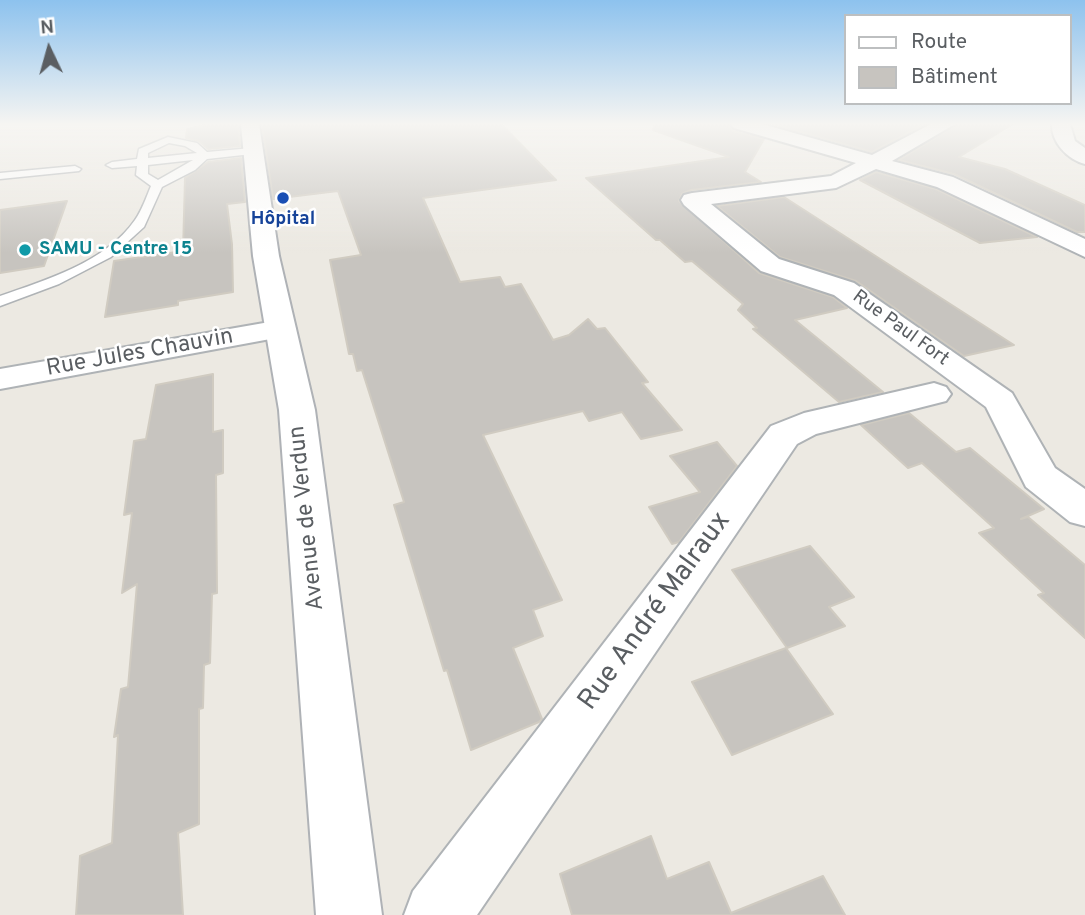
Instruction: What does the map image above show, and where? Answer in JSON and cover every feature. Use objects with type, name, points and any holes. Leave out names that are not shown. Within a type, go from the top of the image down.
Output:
[{"type":"street","name":"Avenue de Verdun","points":[[254,167],[266,256],[297,410],[349,915]]},
{"type":"street","name":"Rue Paul Fort","points":[[864,167],[836,182],[692,200],[770,265],[845,289],[1000,401],[1040,477],[1085,511]]},
{"type":"street","points":[[889,167],[945,182],[1085,249]]},
{"type":"street","name":"Rue Jules Chauvin","points":[[0,379],[281,330]]},
{"type":"street","name":"Rue André Malraux","points":[[437,915],[784,435],[804,425],[934,394]]},
{"type":"lane","points":[[141,167],[142,175],[157,185]]},
{"type":"lane","points":[[0,301],[35,289],[100,259],[136,229],[157,185],[192,167]]},
{"type":"lane","points":[[1,174],[75,169]]},
{"type":"building","points":[[201,167],[242,167],[245,202],[227,204],[232,244],[233,292],[178,301],[178,305],[105,317],[114,261],[183,251],[185,178]]},
{"type":"building","points":[[268,167],[543,167],[556,180],[423,198],[460,282],[500,277],[505,287],[521,284],[553,340],[569,335],[588,319],[597,329],[605,328],[648,382],[642,383],[682,430],[641,439],[622,412],[589,421],[583,411],[483,435],[562,600],[533,610],[543,636],[513,648],[542,719],[539,722],[471,750],[394,505],[404,502],[362,370],[357,371],[353,354],[349,354],[330,260],[361,255],[338,191],[273,199]]},
{"type":"building","points":[[663,167],[748,167],[745,172],[761,182],[691,190],[682,194],[679,201],[759,273],[833,297],[847,308],[795,320],[883,392],[839,402],[753,329],[757,328],[738,310],[743,304],[692,261],[685,262],[660,240],[656,240],[586,178]]},
{"type":"building","points":[[925,167],[1005,169],[1085,205],[1085,232],[1077,232],[954,174]]},
{"type":"building","points":[[876,172],[936,189],[1037,237],[980,243],[860,180]]},
{"type":"building","points":[[784,197],[1014,345],[964,356],[856,281],[780,257],[717,206]]},
{"type":"building","name":"SAMU - Centre 15","points":[[67,201],[44,266],[0,273],[0,210]]},
{"type":"building","points":[[213,374],[213,432],[223,430],[223,473],[216,475],[217,593],[212,594],[210,663],[204,665],[203,708],[199,709],[199,824],[178,833],[183,915],[76,915],[80,856],[112,843],[118,735],[114,737],[121,689],[128,687],[137,584],[122,593],[132,513],[124,515],[134,441],[146,439],[156,385]]},
{"type":"building","points":[[909,413],[956,452],[970,448],[1044,509],[1021,519],[1028,517],[1085,565],[1085,638],[1038,595],[1044,593],[979,533],[994,528],[922,463],[908,468],[861,425]]},
{"type":"building","points":[[717,442],[737,466],[679,542],[672,544],[649,507],[700,492],[670,456]]},
{"type":"building","points":[[810,546],[854,597],[829,607],[845,626],[787,648],[732,570]]},
{"type":"building","points":[[786,648],[833,714],[732,755],[692,682]]},
{"type":"building","points":[[651,836],[667,879],[709,862],[731,913],[823,876],[845,915],[572,915],[560,874]]},
{"type":"place","name":"Hôpital","points":[[283,198]]},
{"type":"place","name":"SAMU - Centre 15","points":[[25,250]]}]
